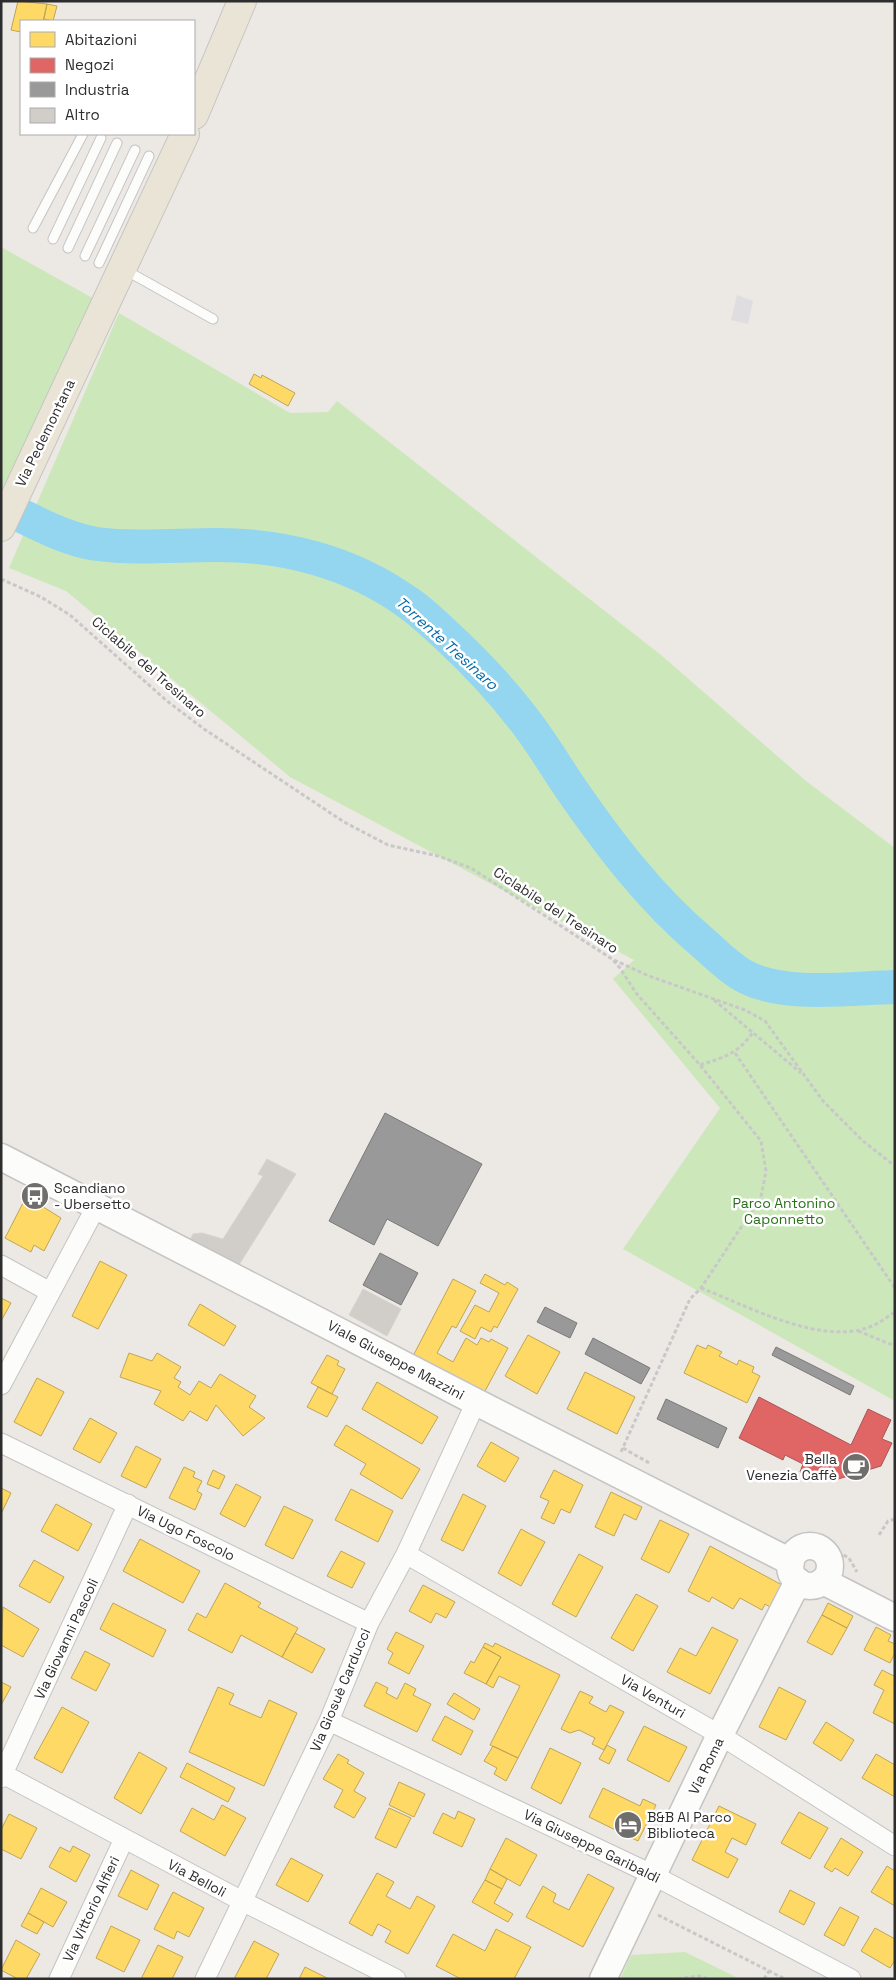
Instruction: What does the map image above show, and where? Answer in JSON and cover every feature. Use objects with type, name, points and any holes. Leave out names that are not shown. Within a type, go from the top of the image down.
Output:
[{"type":"main road","points":[[195,113],[242,1]]},
{"type":"main road","name":"Via Pedemontana","points":[[1,527],[77,366],[111,266],[184,135]]},
{"type":"street","name":"Viale Giuseppe Mazzini","points":[[1,1157],[476,1402],[801,1566],[895,1618]]},
{"type":"street","points":[[1,1386],[96,1207]]},
{"type":"street","points":[[1,1265],[50,1292]]},
{"type":"street","name":"Via Giosuè Carducci","points":[[205,1979],[329,1721],[370,1623],[406,1554],[476,1402]]},
{"type":"street","name":"Via Ugo Foscolo","points":[[1,1443],[370,1623]]},
{"type":"street","name":"Via Giovanni Pascoli","points":[[2,1775],[128,1504]]},
{"type":"street","name":"Via Venturi","points":[[406,1554],[720,1735],[895,1846]]},
{"type":"street","name":"Via Roma","points":[[603,1979],[801,1566]]},
{"type":"street","name":"Via Giuseppe Garibaldi","points":[[329,1721],[652,1875],[851,1979]]},
{"type":"street","name":"Via Belloli","points":[[2,1775],[242,1901],[396,1979]]},
{"type":"street","name":"Via Vittorio Alfieri","points":[[59,1979],[124,1839]]},
{"type":"lane","points":[[33,228],[82,135]]},
{"type":"lane","points":[[53,239],[101,138]]},
{"type":"lane","points":[[68,248],[117,143]]},
{"type":"lane","points":[[85,256],[135,150]]},
{"type":"lane","points":[[149,156],[111,266],[214,319]]},
{"type":"path","name":"Ciclabile del Tresinaro","points":[[1,579],[41,597],[70,614],[167,701],[344,822],[388,845],[438,856],[471,868],[612,958],[636,993],[700,1065],[761,1141],[766,1171],[761,1197],[701,1288],[690,1299],[623,1448]]},
{"type":"path","points":[[612,958],[649,976],[745,1010],[765,1021],[823,1101],[895,1166]]},
{"type":"path","points":[[711,997],[806,1077]]},
{"type":"path","points":[[700,1065],[735,1053],[744,1045],[752,1032]]},
{"type":"path","points":[[735,1053],[895,1288]]},
{"type":"path","points":[[701,1288],[798,1325],[826,1331],[868,1333],[895,1346]]},
{"type":"path","points":[[857,1331],[874,1326],[895,1312]]},
{"type":"path","points":[[879,1535],[888,1520],[895,1519]]},
{"type":"path","points":[[801,1566],[809,1536],[826,1543],[849,1558],[855,1566],[855,1571],[863,1575]]},
{"type":"path","points":[[638,1906],[785,1979]]},
{"type":"path","points":[[764,1979],[769,1971]]},
{"type":"path","points":[[678,1979],[699,1976],[708,1979]]},
{"type":"shaded area","points":[[737,295],[753,301],[748,324],[731,320]]},
{"type":"green space","points":[[1,247],[98,301],[1,503]]},
{"type":"green space","name":"Parco Antonino Caponnetto","points":[[119,313],[290,413],[328,412],[337,401],[661,655],[806,781],[895,848],[895,1401],[623,1249],[720,1108],[613,979],[634,960],[290,777],[66,591],[9,568]]},
{"type":"green space","points":[[685,1952],[740,1979],[620,1979],[631,1955]]},
{"type":"building: Abitazioni","points":[[18,1],[47,4],[43,20],[20,20],[20,32],[11,30]]},
{"type":"building: Abitazioni","points":[[47,4],[57,6],[53,20],[44,19]]},
{"type":"building: Abitazioni","points":[[254,374],[261,378],[262,375],[295,393],[288,406],[249,384]]},
{"type":"building: Abitazioni","points":[[25,1199],[31,1203],[32,1200],[61,1218],[44,1251],[34,1245],[31,1252],[5,1238]]},
{"type":"building: Abitazioni","points":[[100,1261],[127,1275],[98,1329],[72,1316]]},
{"type":"building: Abitazioni","points":[[485,1274],[505,1285],[507,1282],[518,1289],[497,1328],[494,1326],[491,1332],[481,1327],[475,1339],[460,1331],[475,1305],[489,1312],[499,1293],[480,1283]]},
{"type":"building: Abitazioni","points":[[453,1279],[476,1291],[456,1328],[452,1326],[437,1353],[453,1362],[466,1338],[477,1345],[481,1338],[489,1342],[491,1339],[508,1348],[484,1393],[413,1356]]},
{"type":"building: Abitazioni","points":[[1,1298],[11,1303],[1,1321]]},
{"type":"building: Abitazioni","points":[[200,1304],[236,1326],[224,1346],[188,1325]]},
{"type":"building: Abitazioni","points":[[528,1335],[560,1352],[537,1394],[505,1376]]},
{"type":"building: Abitazioni","points":[[697,1345],[706,1349],[708,1345],[722,1352],[719,1356],[737,1365],[739,1360],[754,1367],[752,1372],[760,1376],[747,1403],[684,1373]]},
{"type":"building: Abitazioni","points":[[129,1353],[152,1361],[157,1353],[181,1367],[174,1378],[181,1382],[178,1387],[190,1395],[199,1381],[211,1388],[220,1374],[256,1396],[249,1407],[265,1418],[243,1436],[216,1405],[207,1421],[190,1411],[183,1421],[154,1404],[161,1391],[120,1377]]},
{"type":"building: Abitazioni","points":[[327,1355],[339,1361],[337,1365],[345,1369],[332,1394],[311,1383]]},
{"type":"building: Abitazioni","points":[[585,1372],[635,1397],[617,1434],[567,1409]]},
{"type":"building: Abitazioni","points":[[37,1378],[64,1392],[41,1436],[14,1422]]},
{"type":"building: Abitazioni","points":[[377,1382],[438,1417],[422,1444],[362,1409]]},
{"type":"building: Abitazioni","points":[[318,1387],[338,1397],[327,1417],[307,1407]]},
{"type":"building: Abitazioni","points":[[90,1418],[117,1433],[100,1463],[73,1449]]},
{"type":"building: Abitazioni","points":[[346,1425],[420,1469],[402,1499],[360,1474],[366,1464],[334,1445]]},
{"type":"building: Abitazioni","points":[[491,1442],[519,1458],[505,1482],[477,1466]]},
{"type":"building: Abitazioni","points":[[136,1446],[161,1459],[146,1488],[121,1476]]},
{"type":"building: Abitazioni","points":[[184,1467],[195,1472],[193,1477],[202,1481],[197,1491],[202,1494],[195,1510],[169,1498]]},
{"type":"building: Abitazioni","points":[[213,1470],[225,1476],[219,1489],[207,1484]]},
{"type":"building: Abitazioni","points":[[554,1470],[583,1485],[570,1513],[561,1509],[554,1524],[541,1518],[549,1501],[540,1497]]},
{"type":"building: Abitazioni","points":[[236,1484],[261,1497],[245,1527],[220,1514]]},
{"type":"building: Abitazioni","points":[[1,1488],[11,1493],[1,1514]]},
{"type":"building: Abitazioni","points":[[351,1489],[393,1511],[378,1542],[335,1520]]},
{"type":"building: Abitazioni","points":[[611,1492],[642,1507],[636,1520],[624,1514],[614,1536],[595,1527]]},
{"type":"building: Abitazioni","points":[[463,1494],[486,1506],[463,1551],[441,1540]]},
{"type":"building: Abitazioni","points":[[56,1504],[92,1524],[78,1551],[41,1531]]},
{"type":"building: Abitazioni","points":[[284,1506],[313,1520],[293,1559],[265,1545]]},
{"type":"building: Abitazioni","points":[[660,1520],[689,1534],[669,1573],[641,1559]]},
{"type":"building: Abitazioni","points":[[521,1529],[545,1542],[521,1586],[498,1573]]},
{"type":"building: Abitazioni","points":[[140,1539],[200,1571],[183,1603],[123,1571]]},
{"type":"building: Abitazioni","points":[[710,1546],[782,1585],[770,1607],[765,1604],[762,1610],[740,1598],[733,1609],[712,1597],[709,1602],[688,1591]]},
{"type":"building: Abitazioni","points":[[341,1551],[365,1563],[352,1588],[327,1576]]},
{"type":"building: Abitazioni","points":[[579,1554],[603,1567],[576,1617],[552,1604]]},
{"type":"building: Abitazioni","points":[[34,1560],[64,1577],[50,1603],[19,1586]]},
{"type":"building: Abitazioni","points":[[225,1583],[261,1603],[258,1607],[298,1628],[282,1657],[241,1635],[232,1653],[188,1630],[197,1613],[206,1618]]},
{"type":"building: Abitazioni","points":[[423,1585],[455,1602],[446,1618],[436,1613],[431,1623],[409,1611]]},
{"type":"building: Abitazioni","points":[[636,1594],[658,1606],[633,1651],[611,1638]]},
{"type":"building: Abitazioni","points":[[113,1603],[166,1630],[153,1657],[100,1629]]},
{"type":"building: Abitazioni","points":[[828,1603],[853,1616],[847,1628],[822,1615]]},
{"type":"building: Abitazioni","points":[[3,1607],[39,1629],[23,1657],[1,1645]]},
{"type":"building: Abitazioni","points":[[822,1615],[847,1628],[832,1655],[807,1642]]},
{"type":"building: Abitazioni","points":[[712,1627],[738,1640],[710,1694],[667,1672],[680,1648],[696,1656]]},
{"type":"building: Abitazioni","points":[[876,1627],[891,1635],[888,1641],[895,1644],[895,1653],[890,1663],[864,1650]]},
{"type":"building: Abitazioni","points":[[396,1632],[424,1646],[409,1674],[388,1663],[393,1653],[387,1649]]},
{"type":"building: Abitazioni","points":[[295,1633],[325,1649],[312,1673],[282,1657]]},
{"type":"building: Abitazioni","points":[[485,1643],[493,1647],[495,1643],[560,1675],[518,1758],[490,1745],[520,1686],[499,1676],[493,1688],[486,1684],[501,1657],[483,1647]]},
{"type":"building: Abitazioni","points":[[483,1647],[501,1657],[486,1684],[464,1673],[471,1661],[474,1663]]},
{"type":"building: Abitazioni","points":[[85,1651],[110,1664],[96,1691],[71,1678]]},
{"type":"building: Abitazioni","points":[[882,1670],[894,1676],[895,1674],[895,1724],[873,1713],[884,1690],[874,1685]]},
{"type":"building: Abitazioni","points":[[1,1682],[11,1687],[1,1705]]},
{"type":"building: Abitazioni","points":[[376,1682],[388,1688],[386,1693],[397,1699],[405,1683],[416,1689],[413,1695],[431,1704],[417,1732],[364,1706]]},
{"type":"building: Abitazioni","points":[[218,1687],[234,1694],[229,1704],[261,1718],[269,1700],[297,1713],[264,1786],[189,1752]]},
{"type":"building: Abitazioni","points":[[779,1687],[806,1701],[786,1740],[759,1727]]},
{"type":"building: Abitazioni","points":[[580,1691],[593,1697],[589,1703],[606,1712],[610,1705],[624,1712],[604,1750],[592,1744],[595,1738],[579,1730],[570,1733],[561,1729]]},
{"type":"building: Abitazioni","points":[[454,1693],[480,1709],[474,1720],[447,1704]]},
{"type":"building: Abitazioni","points":[[62,1707],[89,1722],[62,1773],[34,1758]]},
{"type":"building: Abitazioni","points":[[445,1716],[473,1731],[461,1755],[432,1740]]},
{"type":"building: Abitazioni","points":[[826,1722],[854,1740],[841,1761],[813,1743]]},
{"type":"building: Abitazioni","points":[[644,1726],[687,1747],[669,1782],[627,1760]]},
{"type":"building: Abitazioni","points":[[607,1745],[616,1750],[609,1764],[599,1759]]},
{"type":"building: Abitazioni","points":[[493,1746],[518,1758],[506,1781],[494,1774],[497,1768],[484,1761]]},
{"type":"building: Abitazioni","points":[[550,1748],[581,1763],[561,1804],[531,1788]]},
{"type":"building: Abitazioni","points":[[139,1752],[167,1768],[141,1814],[114,1798]]},
{"type":"building: Abitazioni","points":[[338,1754],[349,1760],[347,1763],[364,1773],[354,1791],[366,1798],[354,1818],[334,1807],[343,1790],[323,1779]]},
{"type":"building: Abitazioni","points":[[876,1754],[895,1765],[895,1797],[862,1778]]},
{"type":"building: Abitazioni","points":[[187,1763],[235,1788],[228,1802],[180,1777]]},
{"type":"building: Abitazioni","points":[[399,1782],[425,1794],[414,1817],[389,1805]]},
{"type":"building: Abitazioni","points":[[603,1788],[640,1806],[643,1799],[656,1805],[638,1841],[589,1817]]},
{"type":"building: Abitazioni","points":[[222,1805],[246,1818],[225,1856],[180,1831],[192,1808],[214,1820]]},
{"type":"building: Abitazioni","points":[[719,1806],[756,1824],[746,1845],[732,1838],[725,1852],[738,1859],[728,1878],[692,1860]]},
{"type":"building: Abitazioni","points":[[389,1808],[411,1818],[396,1848],[375,1838]]},
{"type":"building: Abitazioni","points":[[458,1811],[475,1819],[462,1847],[433,1833],[443,1813],[455,1819]]},
{"type":"building: Abitazioni","points":[[799,1812],[828,1828],[810,1859],[781,1843]]},
{"type":"building: Abitazioni","points":[[9,1814],[37,1828],[21,1859],[1,1849],[1,1830]]},
{"type":"building: Abitazioni","points":[[506,1838],[537,1855],[520,1886],[490,1869]]},
{"type":"building: Abitazioni","points":[[841,1838],[863,1852],[848,1876],[835,1868],[832,1872],[824,1867]]},
{"type":"building: Abitazioni","points":[[73,1846],[90,1855],[76,1882],[49,1867],[60,1847],[70,1852]]},
{"type":"building: Abitazioni","points":[[291,1858],[323,1875],[308,1902],[276,1885]]},
{"type":"building: Abitazioni","points":[[887,1866],[895,1871],[895,1906],[871,1892]]},
{"type":"building: Abitazioni","points":[[490,1869],[507,1879],[502,1889],[485,1880]]},
{"type":"building: Abitazioni","points":[[131,1870],[159,1885],[147,1910],[118,1896]]},
{"type":"building: Abitazioni","points":[[377,1873],[394,1882],[386,1896],[410,1909],[417,1896],[435,1906],[408,1954],[385,1942],[391,1931],[378,1924],[372,1936],[349,1923]]},
{"type":"building: Abitazioni","points":[[588,1874],[614,1888],[583,1947],[526,1917],[543,1886],[556,1894],[553,1902],[569,1910]]},
{"type":"building: Abitazioni","points":[[485,1880],[502,1889],[494,1903],[513,1914],[508,1922],[472,1902]]},
{"type":"building: Abitazioni","points":[[41,1888],[67,1902],[53,1927],[28,1913]]},
{"type":"building: Abitazioni","points":[[790,1890],[815,1903],[804,1925],[779,1912]]},
{"type":"building: Abitazioni","points":[[173,1892],[204,1908],[189,1937],[177,1931],[174,1939],[154,1929]]},
{"type":"building: Abitazioni","points":[[840,1907],[859,1917],[844,1946],[824,1935]]},
{"type":"building: Abitazioni","points":[[28,1913],[44,1922],[37,1934],[21,1926]]},
{"type":"building: Abitazioni","points":[[111,1926],[140,1940],[124,1972],[96,1958]]},
{"type":"building: Abitazioni","points":[[875,1928],[895,1939],[895,1960],[890,1968],[861,1951]]},
{"type":"building: Abitazioni","points":[[496,1929],[531,1947],[514,1979],[461,1979],[436,1966],[453,1934],[485,1951]]},
{"type":"building: Abitazioni","points":[[16,1940],[40,1954],[26,1979],[18,1979],[1,1970]]},
{"type":"building: Abitazioni","points":[[254,1941],[279,1954],[266,1979],[234,1979]]},
{"type":"building: Abitazioni","points":[[158,1945],[183,1957],[172,1979],[141,1979]]},
{"type":"building: Abitazioni","points":[[305,1967],[329,1979],[299,1979]]},
{"type":"building: Negozi","points":[[759,1397],[851,1445],[868,1409],[891,1420],[882,1439],[892,1443],[881,1466],[835,1480],[819,1472],[816,1480],[800,1472],[803,1464],[785,1455],[783,1460],[739,1438]]},
{"type":"building: Industria","points":[[385,1113],[482,1164],[438,1246],[387,1219],[374,1245],[329,1221]]},
{"type":"building: Industria","points":[[380,1253],[418,1273],[401,1305],[363,1285]]},
{"type":"building: Industria","points":[[545,1307],[577,1323],[570,1338],[537,1322]]},
{"type":"building: Industria","points":[[593,1338],[650,1368],[641,1384],[585,1354]]},
{"type":"building: Industria","points":[[776,1347],[854,1386],[850,1395],[772,1355]]},
{"type":"building: Industria","points":[[666,1399],[727,1428],[718,1448],[657,1419]]},
{"type":"building: Altro","points":[[267,1159],[296,1174],[237,1268],[188,1244],[193,1234],[202,1233],[223,1239],[263,1176],[258,1174]]},
{"type":"building: Altro","points":[[363,1289],[401,1309],[387,1336],[349,1315]]},
{"type":"waterway","name":"Torrente Tresinaro","points":[[1,506],[84,542],[127,546],[217,545],[267,548],[292,552],[340,566],[386,588],[413,606],[428,619],[488,678],[531,729],[585,810],[631,870],[683,925],[733,969],[760,983],[778,987],[818,990],[895,987]]},
{"type":"place","name":"Scandiano - Ubersetto","points":[[35,1196]]},
{"type":"place","name":"Bella Venezia Caffè","points":[[856,1467]]},
{"type":"place","name":"B&B Al Parco Biblioteca","points":[[628,1825]]}]
